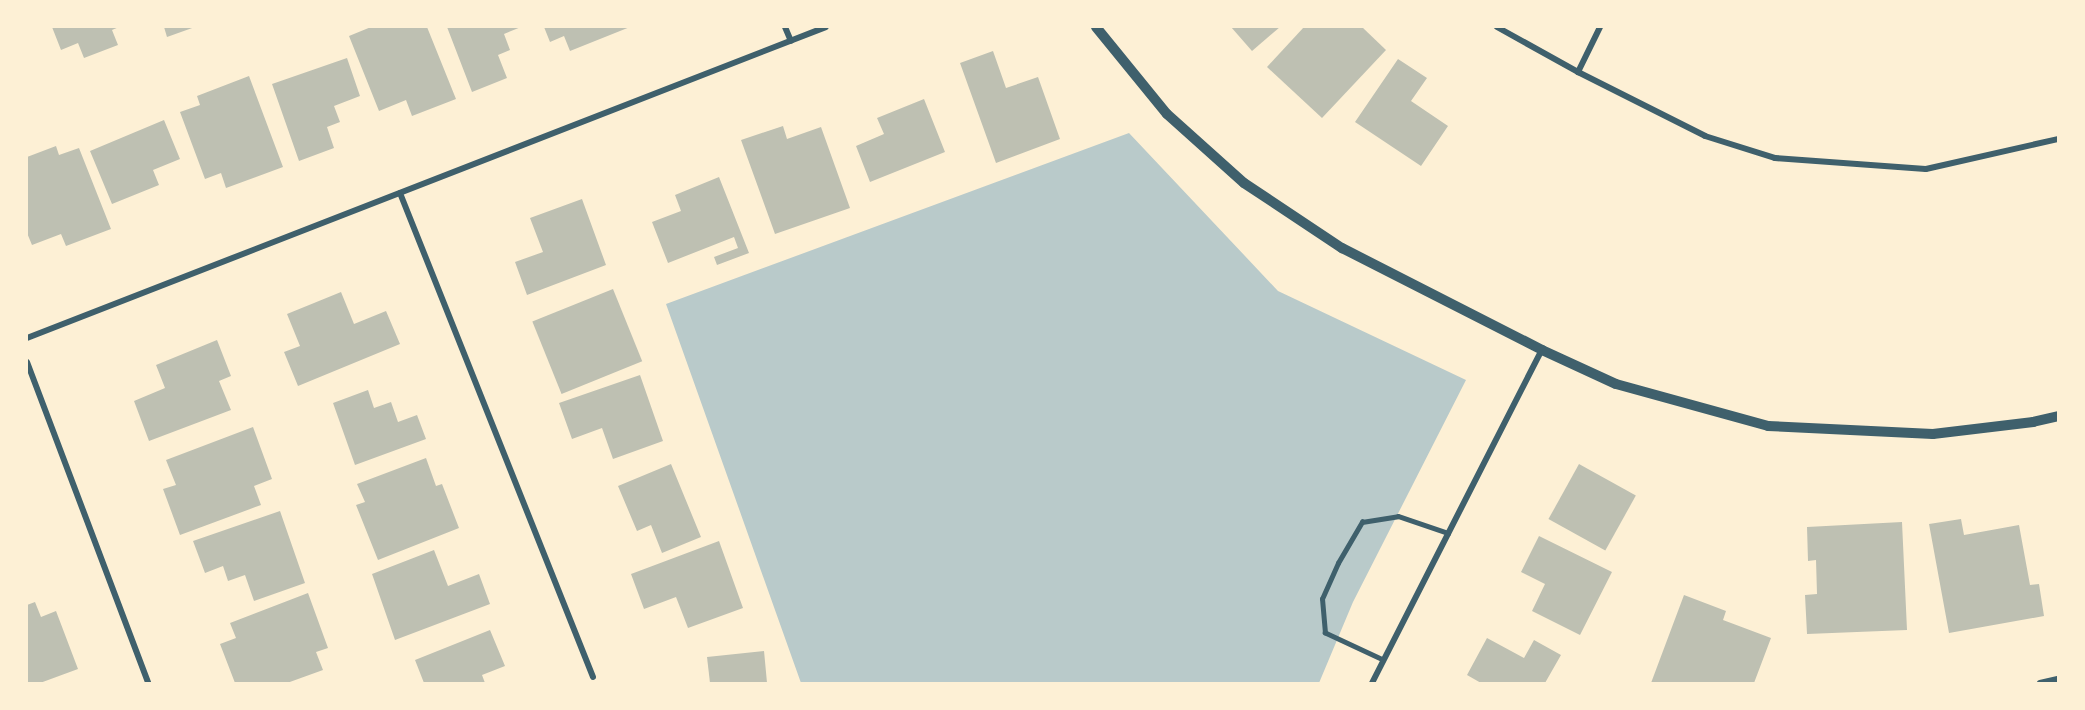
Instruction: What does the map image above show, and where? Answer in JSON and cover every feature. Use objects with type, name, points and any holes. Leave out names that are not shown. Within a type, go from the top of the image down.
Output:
[{"type":"street","points":[[785,27],[791,41]]},
{"type":"street","points":[[27,338],[826,27]]},
{"type":"street","points":[[1096,27],[1167,114],[1244,183],[1342,248],[1542,350],[1616,384],[1768,426],[1933,434],[2034,422],[2058,416]]},
{"type":"street","points":[[1497,27],[1578,72],[1705,136],[1775,158],[1926,169],[2058,139]]},
{"type":"street","points":[[1578,72],[1600,27]]},
{"type":"street","points":[[400,193],[593,677]]},
{"type":"street","points":[[1372,683],[1542,350]]},
{"type":"street","points":[[27,362],[148,683]]},
{"type":"street","points":[[2040,683],[2058,679]]},
{"type":"lane","points":[[1383,660],[1325,633],[1322,599],[1338,563],[1362,522],[1398,516],[1448,533]]},
{"type":"shaded area","points":[[1129,133],[1278,291],[1466,380],[1353,602],[1319,683],[801,683],[666,304]]},
{"type":"building","points":[[52,27],[119,27],[112,30],[118,45],[84,58],[78,43],[61,50]]},
{"type":"building","points":[[164,27],[195,27],[167,37]]},
{"type":"building","points":[[371,27],[427,27],[456,99],[412,116],[406,100],[379,111],[349,36]]},
{"type":"building","points":[[447,27],[521,27],[504,34],[510,50],[498,55],[507,78],[472,92]]},
{"type":"building","points":[[544,27],[630,27],[570,51],[564,36],[550,42]]},
{"type":"building","points":[[1231,27],[1280,27],[1252,51]]},
{"type":"building","points":[[1304,27],[1362,27],[1386,50],[1322,118],[1267,67]]},
{"type":"building","points":[[993,51],[1006,88],[1038,77],[1060,139],[996,163],[960,63]]},
{"type":"building","points":[[347,58],[360,96],[334,106],[340,122],[327,127],[334,148],[299,161],[272,84]]},
{"type":"building","points":[[1398,59],[1427,78],[1411,101],[1448,126],[1421,166],[1355,122]]},
{"type":"building","points":[[249,76],[283,167],[226,188],[221,173],[205,179],[180,112],[200,105],[197,96]]},
{"type":"building","points":[[924,99],[945,152],[870,182],[856,146],[884,134],[877,118]]},
{"type":"building","points":[[164,120],[180,159],[153,170],[159,185],[112,204],[90,151]]},
{"type":"building","points":[[783,126],[787,139],[821,127],[850,208],[775,234],[741,140]]},
{"type":"building","points":[[56,146],[59,155],[79,148],[111,229],[66,246],[61,234],[32,245],[27,233],[27,157]]},
{"type":"building","points":[[719,177],[749,253],[717,265],[714,257],[738,248],[734,237],[668,263],[652,222],[681,211],[675,195]]},
{"type":"building","points":[[582,199],[606,265],[527,295],[515,262],[543,252],[530,218]]},
{"type":"building","points":[[613,289],[642,361],[562,394],[532,322]]},
{"type":"building","points":[[341,292],[354,324],[386,311],[400,344],[298,386],[284,352],[300,346],[287,314]]},
{"type":"building","points":[[217,340],[231,376],[219,381],[231,410],[149,441],[134,401],[165,388],[156,365]]},
{"type":"building","points":[[640,375],[663,441],[613,459],[602,428],[572,439],[559,403]]},
{"type":"building","points":[[368,390],[374,408],[391,402],[398,422],[417,415],[426,439],[355,465],[333,403]]},
{"type":"building","points":[[253,427],[272,479],[254,486],[261,505],[180,535],[163,489],[176,485],[166,460]]},
{"type":"building","points":[[426,458],[436,486],[442,484],[459,528],[378,560],[356,505],[365,502],[357,484]]},
{"type":"building","points":[[671,464],[701,537],[662,553],[651,525],[637,531],[618,486]]},
{"type":"building","points":[[1579,464],[1636,496],[1605,551],[1548,519]]},
{"type":"building","points":[[280,511],[305,583],[254,601],[245,575],[228,581],[223,566],[205,573],[193,541]]},
{"type":"building","points":[[1961,519],[1964,535],[2019,525],[2030,585],[2039,584],[2044,616],[1949,633],[1929,524]]},
{"type":"building","points":[[1902,522],[1907,630],[1807,634],[1805,595],[1817,594],[1816,560],[1808,561],[1807,527]]},
{"type":"building","points":[[1539,536],[1612,572],[1580,635],[1532,611],[1545,584],[1521,572]]},
{"type":"building","points":[[719,541],[743,608],[688,628],[676,597],[644,609],[631,574]]},
{"type":"building","points":[[434,550],[448,586],[479,574],[490,604],[395,640],[372,574]]},
{"type":"building","points":[[308,593],[328,648],[316,652],[323,670],[287,683],[235,683],[220,644],[236,638],[230,623]]},
{"type":"building","points":[[1684,595],[1726,611],[1723,620],[1771,638],[1754,683],[1651,683]]},
{"type":"building","points":[[35,602],[41,617],[56,611],[78,669],[40,683],[27,683],[27,605]]},
{"type":"building","points":[[490,630],[505,666],[482,675],[485,683],[424,683],[415,660]]},
{"type":"building","points":[[1487,638],[1524,658],[1534,640],[1561,655],[1545,683],[1481,683],[1467,675]]},
{"type":"building","points":[[764,651],[767,683],[710,683],[707,657]]}]
